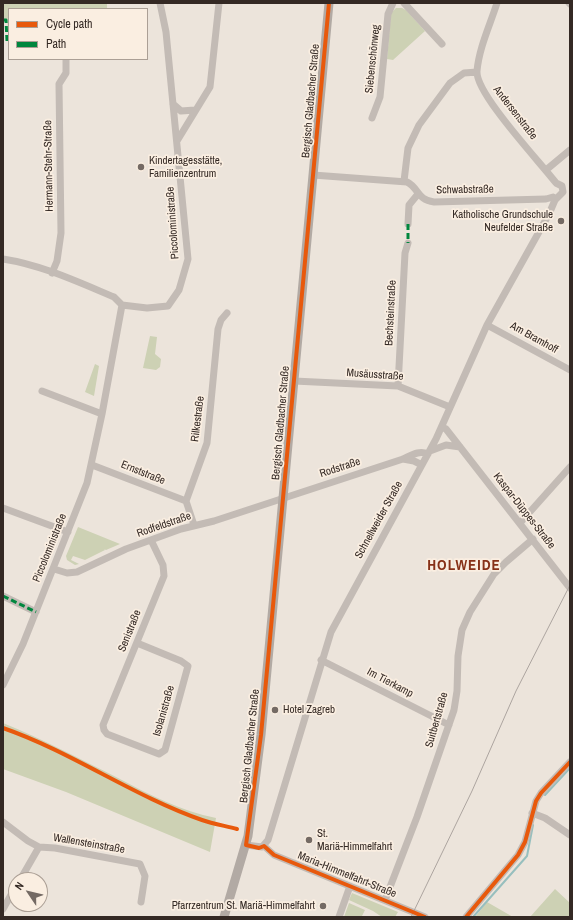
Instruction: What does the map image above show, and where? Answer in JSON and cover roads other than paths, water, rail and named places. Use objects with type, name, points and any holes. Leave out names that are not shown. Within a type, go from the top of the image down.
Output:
[{"type":"main road","name":"Bergisch Gladbacher Straße","points":[[224,917],[246,845],[261,734],[329,3]]},
{"type":"street","name":"Piccoloministraße","points":[[3,685],[54,568],[92,465],[122,305],[146,308],[168,306],[174,298],[184,276],[188,252],[166,32],[160,3]]},
{"type":"street","points":[[177,142],[195,110],[207,93],[211,82],[219,3]]},
{"type":"street","name":"Siebenschönweg","points":[[372,118],[380,97],[388,14],[393,3]]},
{"type":"street","points":[[404,3],[442,44]]},
{"type":"street","points":[[313,175],[356,180],[404,181],[408,148],[419,125],[450,83],[464,73],[477,72],[482,50],[497,3]]},
{"type":"street","name":"Hermann-Stehr-Straße","points":[[52,273],[57,260],[61,233],[59,84],[66,73],[66,60]]},
{"type":"street","name":"Andersenstraße","points":[[477,72],[478,80],[492,103],[556,183],[562,186],[566,193],[554,198]]},
{"type":"street","points":[[173,104],[181,111],[195,110]]},
{"type":"street","points":[[546,170],[570,150]]},
{"type":"street","name":"Schwabstraße","points":[[404,181],[411,184],[418,194],[426,200],[437,202],[554,198]]},
{"type":"street","points":[[554,198],[556,183]]},
{"type":"street","points":[[408,224],[409,205],[418,194]]},
{"type":"street","name":"Schnellweider Straße","points":[[264,846],[270,835],[327,640],[341,611],[442,427],[487,325],[549,214],[554,198]]},
{"type":"street","name":"Bechsteinstraße","points":[[398,386],[405,253],[408,243]]},
{"type":"street","points":[[3,259],[20,262],[52,273],[114,297],[122,305]]},
{"type":"street","name":"Rilkestraße","points":[[186,501],[207,443],[218,329],[221,320],[226,313]]},
{"type":"street","name":"Am Bramhoff","points":[[487,325],[570,370]]},
{"type":"street","name":"Musäusstraße","points":[[294,381],[398,386],[450,407]]},
{"type":"street","points":[[42,391],[102,414]]},
{"type":"street","name":"Kaspar-Düppes-Straße","points":[[442,427],[446,429],[461,447],[570,588]]},
{"type":"street","points":[[429,452],[446,444],[461,447]]},
{"type":"street","name":"Rodstraße","points":[[283,498],[403,459],[420,452],[429,452]]},
{"type":"street","points":[[403,459],[414,461],[422,465]]},
{"type":"street","name":"Ernststraße","points":[[92,465],[186,501]]},
{"type":"street","points":[[520,523],[570,467]]},
{"type":"street","name":"Rodfeldstraße","points":[[54,568],[67,573],[78,572],[126,549],[194,525],[214,521],[283,498]]},
{"type":"street","points":[[186,501],[194,525]]},
{"type":"street","points":[[3,508],[68,532]]},
{"type":"street","name":"Senistraße","points":[[104,730],[103,725],[165,573],[163,565],[151,540]]},
{"type":"street","name":"Suitbertstraße","points":[[385,900],[417,817],[456,701],[460,636],[464,623],[494,574],[533,540]]},
{"type":"street","points":[[3,596],[36,612]]},
{"type":"street","name":"Isolanistraße","points":[[104,730],[107,734],[155,754],[163,753],[165,750],[188,666],[181,661],[137,643]]},
{"type":"street","name":"Im Tierkamp","points":[[321,660],[449,725]]},
{"type":"street","points":[[466,917],[522,849],[532,813],[541,792],[570,762]]},
{"type":"street","points":[[532,813],[545,818],[570,835]]},
{"type":"street","name":"Wallensteinstraße","points":[[3,822],[28,841],[39,847],[55,848],[140,864],[145,876],[141,902]]},
{"type":"street","points":[[246,845],[259,848],[264,846]]},
{"type":"street","name":"Maria-Himmelfahrt-Straße","points":[[264,846],[274,855],[425,917]]},
{"type":"street","points":[[25,872],[39,847]]},
{"type":"street","points":[[339,917],[350,886]]},
{"type":"street","points":[[3,909],[8,900]]},
{"type":"waterway","points":[[545,795],[570,768]]},
{"type":"waterway","points":[[473,917],[527,856],[533,825]]},
{"type":"tram line","points":[[411,917],[472,791],[516,691],[570,585]]},
{"type":"place","name":"Kindertagesstätte, Familienzentrum","points":[[141,167]]},
{"type":"place","name":"Katholische Grundschule Neufelder Straße","points":[[561,221]]},
{"type":"place","name":"Hotel Zagreb","points":[[275,710]]},
{"type":"place","name":"St. Mariä-Himmelfahrt","points":[[309,840]]},
{"type":"place","name":"Pfarrzentrum St. Mariä-Himmelfahrt","points":[[323,906]]},
{"type":"district","name":"HOLWEIDE","points":[[464,566]]}]
